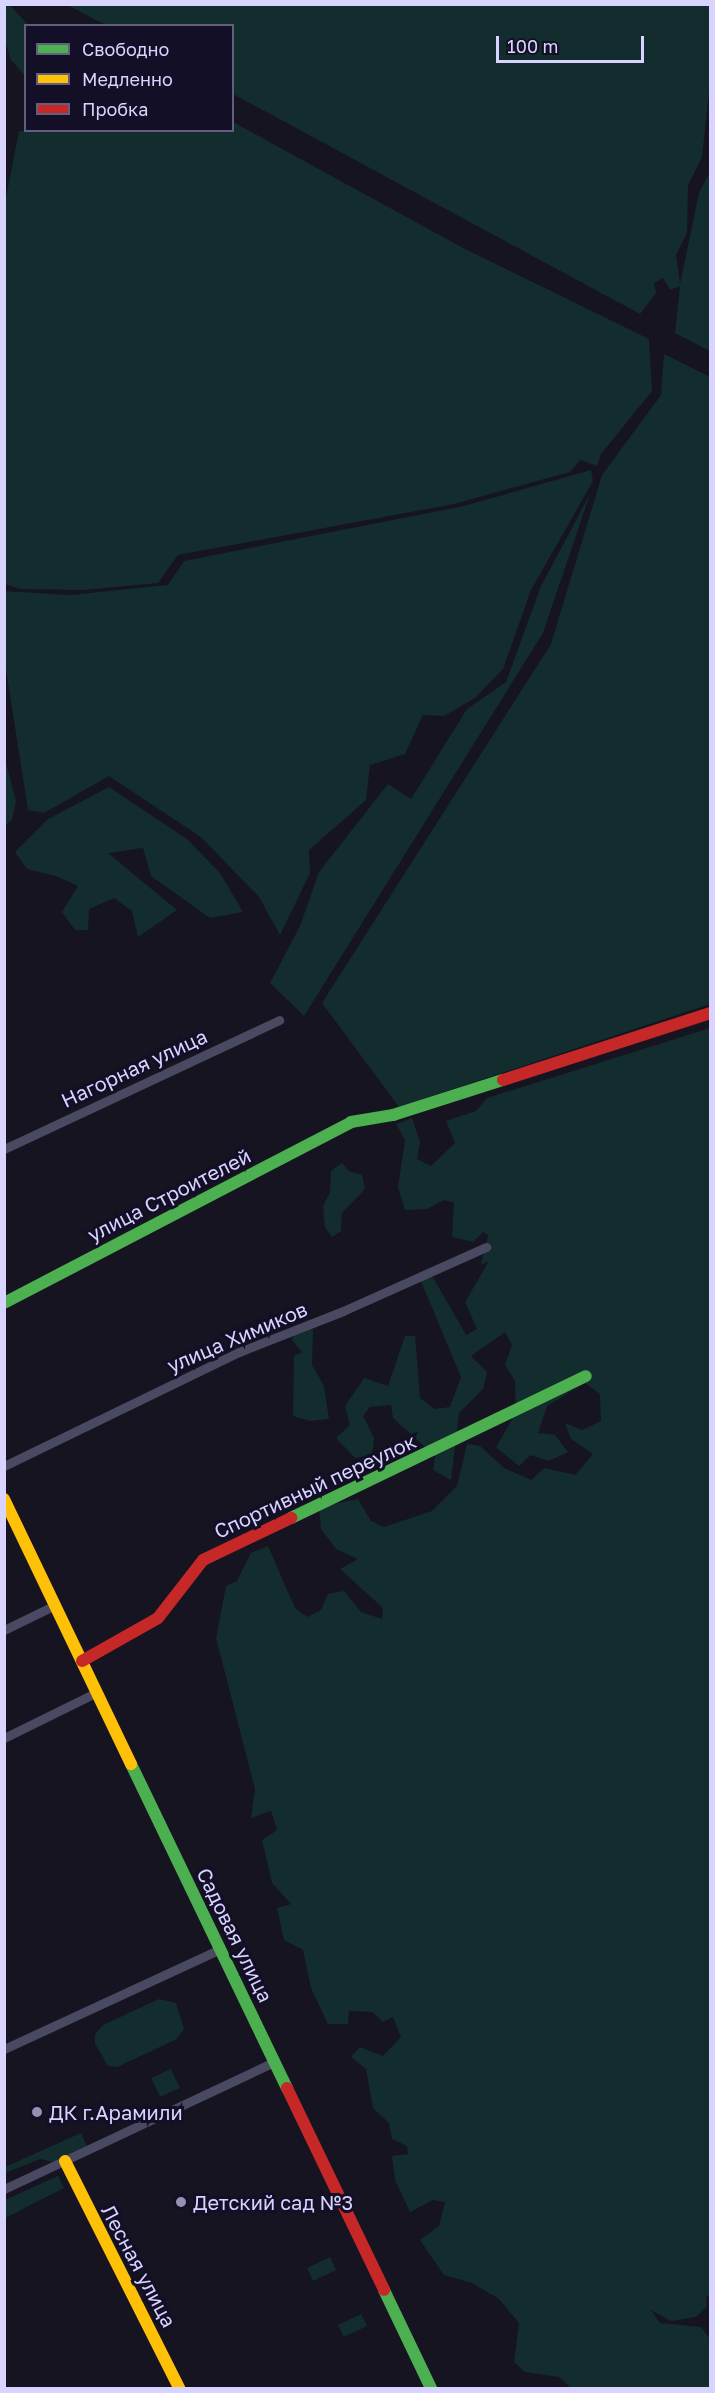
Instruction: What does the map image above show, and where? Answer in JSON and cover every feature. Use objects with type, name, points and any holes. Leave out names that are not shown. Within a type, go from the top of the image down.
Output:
[{"type":"street","name":"улица Строителей","points":[[4,1303],[351,1122],[393,1115],[711,1013]]},
{"type":"street","name":"Нагорная улица","points":[[4,1149],[279,1020]]},
{"type":"street","name":"улица Химиков","points":[[4,1466],[239,1352],[343,1311],[486,1247]]},
{"type":"street","name":"Спортивный переулок","points":[[82,1661],[159,1617],[203,1560],[586,1376]]},
{"type":"street","name":"Садовая улица","points":[[4,1499],[431,2388]]},
{"type":"street","points":[[4,1630],[55,1605]]},
{"type":"street","points":[[4,1738],[97,1692]]},
{"type":"street","points":[[4,2049],[220,1949]]},
{"type":"street","points":[[4,2189],[274,2062]]},
{"type":"street","name":"Лесная улица","points":[[65,2161],[180,2388]]},
{"type":"green space","points":[[4,5],[10,5],[27,24],[24,24],[24,75],[11,60],[5,41]]},
{"type":"green space","points":[[67,5],[710,5],[710,83],[702,157],[688,185],[687,233],[676,255],[680,284],[699,193],[710,172],[710,351],[675,333],[680,286],[670,290],[663,278],[654,283],[656,293],[640,314],[234,95],[234,24],[104,24]]},
{"type":"green space","points":[[234,123],[463,248],[649,339],[652,391],[601,454],[597,466],[580,460],[570,472],[454,504],[178,555],[158,583],[83,590],[20,589],[5,584],[4,208],[19,131],[234,132]]},
{"type":"green space","points":[[664,354],[710,377],[710,1004],[399,1107],[322,1003],[551,644],[602,475],[661,395]]},
{"type":"green space","points":[[591,470],[593,481],[531,590],[503,669],[475,698],[444,716],[423,715],[405,754],[370,765],[366,800],[309,850],[310,873],[280,935],[259,897],[201,837],[109,776],[44,813],[28,810],[5,663],[5,591],[70,595],[168,585],[184,561],[464,506]]},
{"type":"green space","points":[[590,494],[543,633],[304,1016],[270,983],[300,926],[319,872],[388,784],[411,799],[467,709],[506,682],[541,586]]},
{"type":"green space","points":[[4,756],[16,801],[12,820],[5,825]]},
{"type":"green space","points":[[109,787],[187,839],[220,873],[243,912],[210,918],[151,876],[143,848],[108,853],[177,910],[138,937],[132,911],[114,898],[89,909],[88,930],[75,930],[62,912],[78,886],[56,876],[27,869],[15,852],[48,819]]},
{"type":"green space","points":[[710,1028],[710,2297],[706,2296],[707,2306],[696,2317],[671,2321],[651,2310],[660,2323],[701,2327],[710,2339],[710,2388],[571,2388],[559,2377],[525,2372],[514,2362],[519,2323],[499,2299],[472,2283],[444,2275],[420,2240],[439,2226],[445,2202],[433,2200],[410,2212],[395,2180],[392,2156],[408,2154],[407,2146],[392,2139],[389,2123],[373,2108],[366,2069],[351,2057],[360,2047],[383,2056],[401,2037],[393,2017],[383,2022],[373,2012],[349,2011],[348,2024],[328,2024],[311,1988],[303,1950],[284,1940],[277,1908],[291,1904],[272,1883],[262,1840],[277,1830],[271,1811],[251,1818],[255,1789],[216,1638],[226,1586],[237,1581],[251,1553],[268,1546],[295,1608],[307,1617],[321,1610],[328,1594],[344,1591],[361,1612],[382,1619],[383,1608],[340,1569],[358,1559],[336,1549],[321,1529],[319,1507],[358,1499],[371,1521],[384,1527],[432,1511],[457,1486],[467,1444],[480,1446],[504,1468],[531,1480],[545,1468],[575,1475],[593,1454],[571,1439],[565,1423],[582,1430],[601,1421],[600,1394],[585,1383],[547,1406],[538,1433],[555,1435],[568,1452],[549,1461],[530,1455],[519,1466],[496,1447],[516,1413],[515,1381],[505,1365],[512,1345],[505,1332],[471,1356],[487,1372],[483,1389],[459,1413],[451,1480],[433,1470],[435,1456],[393,1418],[391,1405],[370,1407],[363,1416],[374,1438],[372,1455],[355,1458],[336,1438],[350,1425],[345,1406],[364,1378],[388,1386],[405,1336],[415,1336],[420,1398],[435,1409],[450,1407],[461,1377],[421,1281],[431,1274],[466,1335],[477,1329],[465,1302],[489,1261],[481,1265],[488,1235],[483,1232],[473,1242],[452,1237],[454,1203],[444,1200],[427,1209],[405,1210],[398,1187],[405,1140],[396,1124],[412,1118],[420,1142],[417,1159],[431,1166],[455,1143],[446,1121],[476,1111],[487,1098]]},
{"type":"green space","points":[[342,1163],[349,1171],[362,1175],[365,1189],[342,1213],[341,1231],[332,1237],[325,1227],[323,1206],[330,1192],[331,1171]]},
{"type":"green space","points":[[299,1325],[313,1330],[312,1365],[324,1386],[329,1419],[310,1421],[293,1416],[294,1356],[302,1352],[292,1340]]},
{"type":"green space","points":[[159,1999],[176,2003],[184,2029],[175,2040],[117,2067],[108,2066],[95,2044],[95,2034],[103,2025]]},
{"type":"green space","points":[[171,2069],[180,2088],[160,2097],[151,2078]]},
{"type":"green space","points":[[81,2133],[88,2148],[54,2162],[40,2159],[5,2173],[5,2167]]},
{"type":"green space","points":[[58,2176],[64,2188],[5,2218],[5,2200]]},
{"type":"green space","points":[[330,2257],[336,2270],[313,2281],[307,2268]]},
{"type":"green space","points":[[361,2314],[367,2326],[344,2337],[338,2325]]},
{"type":"traffic: fast","points":[[4,1303],[351,1122],[393,1115],[503,1080]]},
{"type":"traffic: fast","points":[[291,1518],[586,1376]]},
{"type":"traffic: fast","points":[[131,1764],[287,2088]]},
{"type":"traffic: fast","points":[[384,2290],[431,2388]]},
{"type":"traffic: slow","points":[[4,1499],[131,1764]]},
{"type":"traffic: slow","points":[[65,2161],[179,2388]]},
{"type":"traffic: jam","points":[[503,1080],[710,1013]]},
{"type":"traffic: jam","points":[[82,1661],[158,1618],[203,1560],[291,1518]]},
{"type":"traffic: jam","points":[[287,2088],[384,2290]]},
{"type":"place","name":"ДК г.Арамили","points":[[37,2112]]},
{"type":"place","name":"Детский сад №3","points":[[181,2202]]}]
